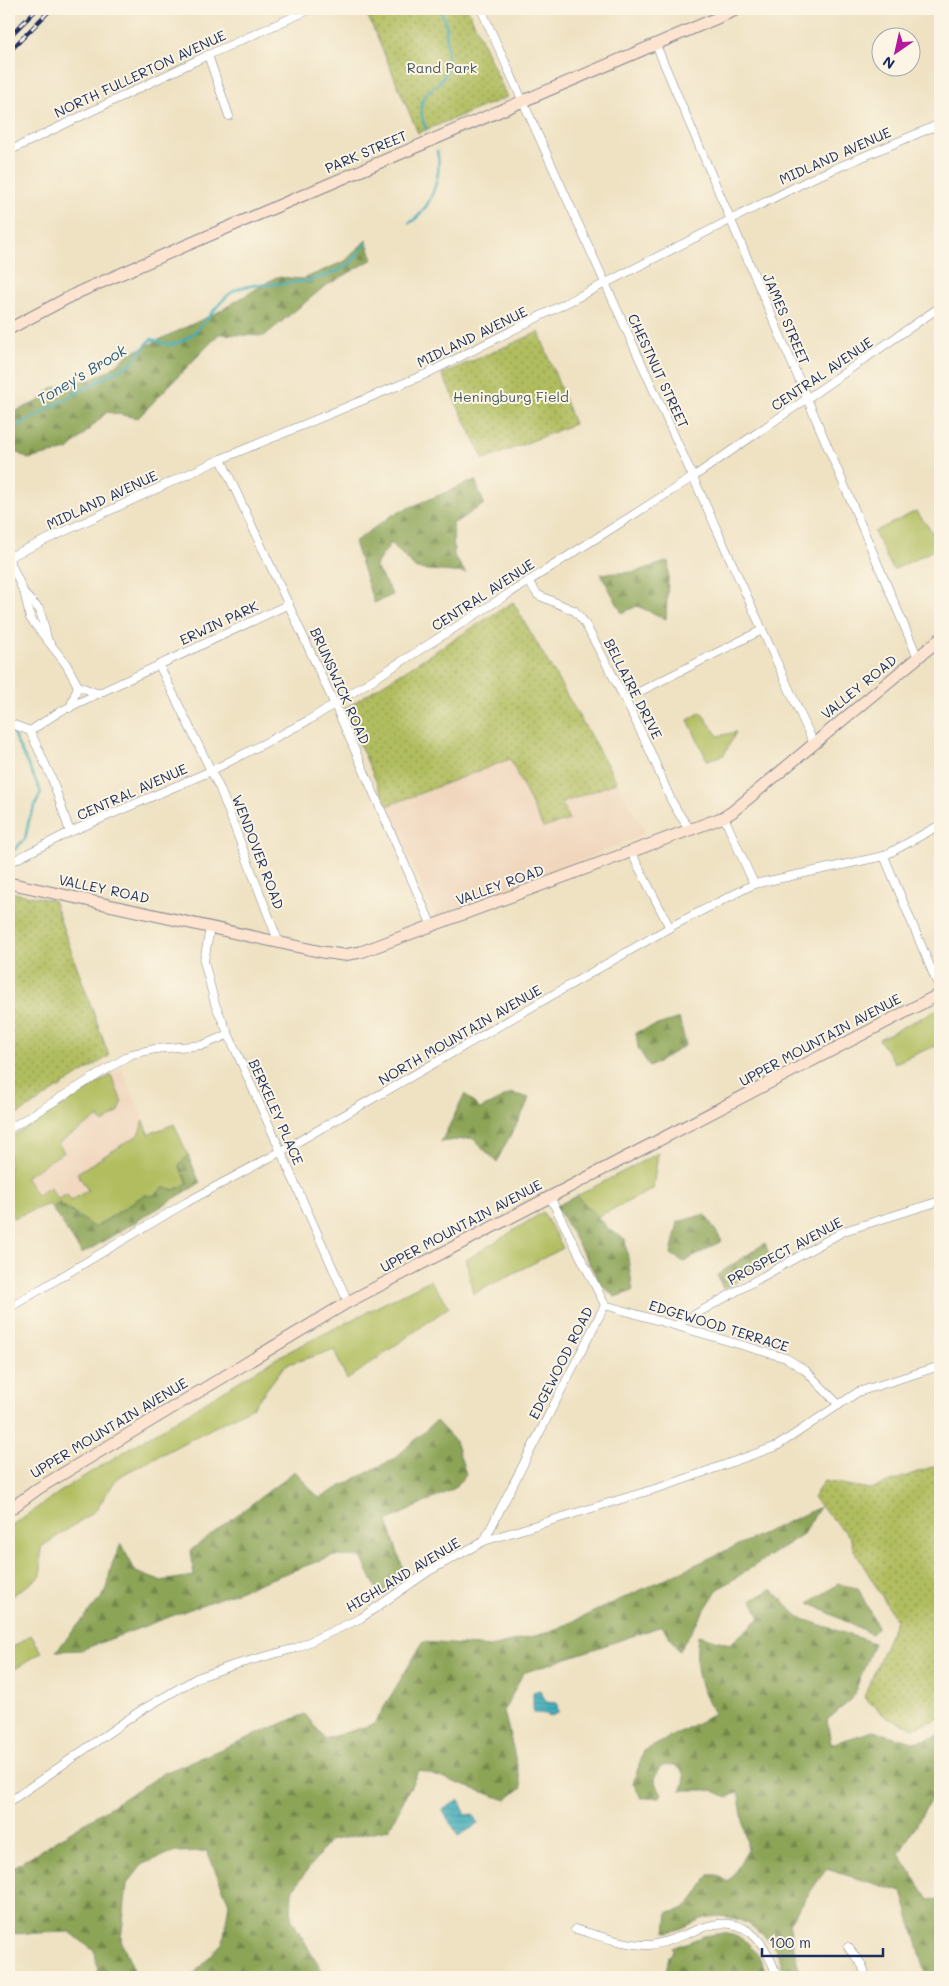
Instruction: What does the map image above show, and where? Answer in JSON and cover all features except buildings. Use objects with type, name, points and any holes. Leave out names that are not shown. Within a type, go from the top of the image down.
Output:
[{"type":"street","name":"NORTH FULLERTON AVENUE","points":[[9,151],[208,54],[311,9]]},
{"type":"street","name":"CHESTNUT STREET","points":[[481,9],[814,744]]},
{"type":"street","name":"PARK STREET","points":[[9,329],[103,281],[738,9]]},
{"type":"street","name":"JAMES STREET","points":[[656,45],[918,658]]},
{"type":"street","points":[[208,54],[229,116]]},
{"type":"street","name":"MIDLAND AVENUE","points":[[9,558],[221,459],[426,374],[813,178],[940,124]]},
{"type":"street","name":"CENTRAL AVENUE","points":[[11,863],[70,832],[211,771],[335,705],[693,477],[939,311]]},
{"type":"street","name":"BRUNSWICK ROAD","points":[[221,459],[335,705],[432,926]]},
{"type":"street","points":[[9,558],[25,595],[28,614],[71,672],[78,686],[99,694]]},
{"type":"street","name":"BELLAIRE DRIVE","points":[[528,581],[538,595],[575,611],[579,616],[625,699],[660,772],[669,800],[691,830]]},
{"type":"street","points":[[25,595],[40,610],[47,638]]},
{"type":"street","name":"ERWIN PARK","points":[[30,731],[70,708],[289,604]]},
{"type":"street","points":[[625,699],[762,630]]},
{"type":"street","name":"VALLEY ROAD","points":[[9,883],[279,943],[343,955],[368,950],[724,817],[940,639]]},
{"type":"street","points":[[159,665],[211,771]]},
{"type":"street","points":[[70,708],[78,686]]},
{"type":"street","points":[[9,723],[30,731],[52,779],[70,832]]},
{"type":"street","name":"WENDOVER ROAD","points":[[211,771],[279,943]]},
{"type":"street","points":[[724,817],[754,884]]},
{"type":"street","name":"NORTH MOUNTAIN AVENUE","points":[[9,1308],[187,1202],[280,1152],[670,928],[754,884],[884,856],[940,825]]},
{"type":"street","points":[[631,852],[670,928]]},
{"type":"street","points":[[884,856],[940,992]]},
{"type":"street","name":"BERKELEY PLACE","points":[[210,928],[204,954],[205,968],[215,1004],[227,1035],[348,1302]]},
{"type":"street","name":"UPPER MOUNTAIN AVENUE","points":[[9,1510],[39,1488],[348,1302],[940,992]]},
{"type":"street","points":[[9,1129],[132,1054],[150,1050],[203,1045],[227,1035]]},
{"type":"street","name":"EDGEWOOD ROAD","points":[[484,1541],[605,1305],[550,1197]]},
{"type":"street","name":"PROSPECT AVENUE","points":[[676,1325],[844,1231],[940,1202]]},
{"type":"street","name":"EDGEWOOD TERRACE","points":[[605,1305],[786,1358],[804,1370],[839,1405]]},
{"type":"street","name":"HIGHLAND AVENUE","points":[[9,1802],[140,1711],[196,1678],[234,1665],[296,1648],[361,1618],[429,1571],[484,1541],[671,1484],[777,1446],[858,1392],[940,1366]]},
{"type":"street","points":[[575,1929],[646,1945],[666,1942],[710,1925],[737,1926],[756,1936],[766,1947],[778,1977]]},
{"type":"street","points":[[848,1947],[862,1964],[866,1977]]},
{"type":"shaded area","points":[[513,602],[646,833],[513,889],[435,916],[344,709]]},
{"type":"shaded area","points":[[122,1068],[149,1134],[174,1124],[200,1183],[82,1254],[49,1204],[13,1218],[9,1211],[9,1138]]},
{"type":"green space","name":"Rand Park","points":[[365,9],[468,9],[507,97],[418,133]]},
{"type":"green space","points":[[366,240],[373,259],[324,287],[264,336],[219,334],[138,418],[107,412],[68,450],[28,459],[9,448],[9,414],[39,401],[51,388],[92,379],[110,370],[129,354],[218,312],[276,277],[303,279],[345,261]]},
{"type":"green space","name":"Heningburg Field","points":[[539,332],[574,424],[484,460],[442,374]]},
{"type":"green space","points":[[475,480],[484,504],[453,524],[454,556],[466,573],[416,569],[391,543],[375,566],[393,595],[374,603],[354,542],[394,514]]},
{"type":"green space","points":[[916,511],[940,542],[940,547],[893,570],[874,532]]},
{"type":"green space","points":[[669,561],[666,619],[637,606],[622,613],[601,574],[634,572]]},
{"type":"green space","points":[[513,602],[617,782],[562,803],[569,820],[543,828],[510,759],[387,806],[344,709]]},
{"type":"green space","points":[[701,712],[718,736],[736,732],[724,755],[707,760],[688,720]]},
{"type":"green space","points":[[9,892],[53,900],[109,1056],[9,1120]]},
{"type":"green space","points":[[940,1008],[940,1044],[895,1063],[879,1039]]},
{"type":"green space","points":[[679,1018],[686,1045],[650,1067],[638,1048],[636,1032]]},
{"type":"green space","points":[[111,1075],[122,1102],[119,1112],[103,1123],[99,1117],[58,1143],[64,1152],[25,1177],[37,1195],[50,1187],[58,1199],[67,1194],[71,1201],[88,1190],[77,1173],[138,1135],[144,1121],[149,1134],[174,1124],[188,1155],[179,1166],[188,1183],[174,1190],[164,1187],[153,1196],[144,1195],[94,1228],[59,1203],[52,1208],[49,1204],[13,1218],[9,1211],[9,1138]]},
{"type":"green space","points":[[512,1093],[529,1098],[497,1162],[472,1138],[441,1142],[465,1094],[480,1109]]},
{"type":"green space","points":[[658,1153],[653,1189],[597,1217],[577,1196]]},
{"type":"green space","points":[[188,1155],[200,1183],[82,1254],[52,1208],[59,1203],[95,1228],[144,1195],[153,1196],[164,1187],[174,1190],[188,1183],[179,1166]]},
{"type":"green space","points":[[577,1196],[610,1230],[625,1239],[633,1291],[615,1297],[601,1284],[556,1206]]},
{"type":"green space","points":[[543,1212],[563,1248],[473,1294],[466,1260]]},
{"type":"green space","points":[[705,1214],[722,1241],[684,1262],[671,1254],[678,1222]]},
{"type":"green space","points":[[765,1243],[772,1263],[723,1289],[717,1275]]},
{"type":"green space","points":[[430,1280],[449,1307],[347,1380],[334,1350],[285,1365],[253,1407],[118,1477],[95,1511],[41,1547],[41,1576],[9,1598],[9,1527],[73,1483],[280,1356]]},
{"type":"green space","points":[[436,1421],[455,1441],[466,1474],[455,1488],[387,1521],[406,1577],[379,1594],[361,1557],[332,1556],[81,1650],[56,1651],[105,1593],[112,1564],[121,1544],[136,1572],[160,1581],[194,1576],[191,1550],[295,1471],[319,1498],[395,1458]]},
{"type":"green space","points":[[940,1464],[940,1718],[913,1728],[887,1718],[864,1697],[896,1620],[854,1550],[850,1537],[813,1498],[824,1481],[870,1489]]},
{"type":"green space","points":[[820,1507],[803,1534],[717,1590],[679,1651],[662,1626],[523,1673],[504,1711],[522,1787],[506,1800],[419,1770],[389,1829],[329,1841],[292,1891],[291,1918],[325,1977],[249,1977],[243,1973],[210,1974],[207,1977],[191,1977],[223,1942],[229,1903],[207,1851],[173,1852],[143,1864],[127,1884],[121,1940],[137,1977],[99,1977],[95,1952],[70,1932],[9,1934],[9,1870],[164,1773],[305,1714],[325,1739],[374,1724],[423,1642],[491,1647],[550,1632]]},
{"type":"green space","points":[[838,1584],[858,1588],[878,1628],[871,1634],[809,1603]]},
{"type":"green space","points":[[772,1589],[800,1618],[874,1643],[852,1699],[827,1720],[831,1744],[873,1731],[913,1742],[940,1736],[940,1789],[933,1796],[899,1854],[929,1900],[940,1899],[940,1977],[927,1977],[902,1892],[826,1869],[789,1923],[800,1977],[786,1977],[778,1955],[769,1941],[761,1933],[744,1922],[715,1916],[666,1932],[668,1912],[682,1909],[688,1905],[709,1875],[717,1875],[729,1882],[748,1850],[738,1791],[728,1798],[712,1790],[681,1790],[684,1784],[683,1774],[681,1770],[672,1765],[661,1767],[655,1777],[657,1787],[662,1793],[660,1797],[641,1798],[633,1783],[644,1751],[714,1714],[698,1676],[698,1635],[730,1644],[760,1618],[752,1600]]},
{"type":"green space","points":[[31,1635],[42,1652],[12,1671],[9,1666],[9,1650]]},
{"type":"green space","points":[[723,1933],[747,1942],[761,1961],[767,1977],[665,1977],[669,1956],[674,1951],[673,1948],[704,1936]]},
{"type":"water","points":[[540,1690],[546,1702],[557,1703],[558,1713],[549,1717],[546,1714],[533,1713],[533,1692]]},
{"type":"water","points":[[459,1800],[466,1815],[473,1814],[478,1824],[459,1836],[442,1810]]},
{"type":"waterway","name":"Toney's Brook","points":[[426,129],[422,116],[421,106],[423,99],[443,78],[448,69],[446,24],[440,9]]},
{"type":"waterway","name":"Toney's Brook","points":[[409,223],[423,210],[433,192],[438,170],[437,151]]},
{"type":"waterway","name":"Toney's Brook","points":[[9,431],[131,363],[151,339],[169,345],[189,337],[232,292],[248,286],[311,280],[341,269],[349,264],[367,244]]},
{"type":"waterway","name":"Toney's Brook","points":[[11,853],[25,839],[29,820],[41,792],[13,734]]},
{"type":"railway","points":[[9,37],[37,9]]},
{"type":"railway","points":[[9,52],[51,9]]}]
